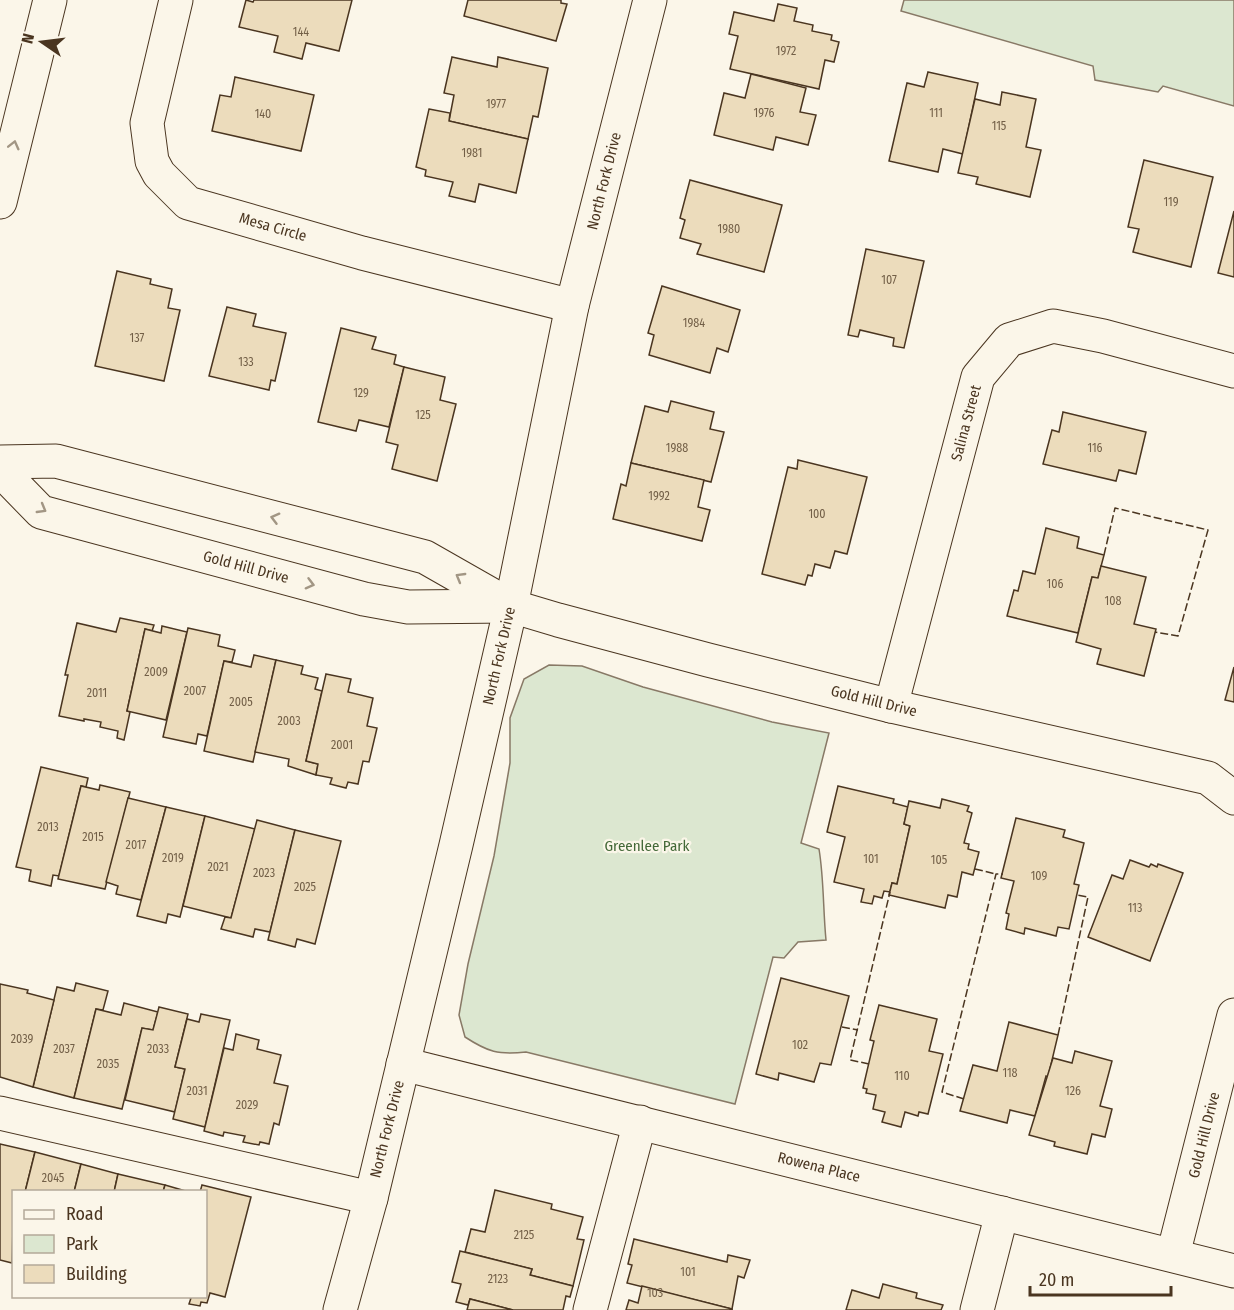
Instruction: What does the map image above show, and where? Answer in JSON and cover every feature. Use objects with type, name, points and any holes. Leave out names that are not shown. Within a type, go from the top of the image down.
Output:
[{"type":"street","points":[[0,202],[50,0]]},
{"type":"street","name":"Mesa Circle","points":[[176,0],[147,123],[152,162],[159,174],[188,203],[362,253],[572,306]]},
{"type":"street","name":"North Fork Drive","points":[[340,1310],[403,1064],[511,606],[572,306],[650,0]]},
{"type":"street","name":"Salina Street","points":[[891,706],[978,377],[1009,340],[1053,326],[1103,336],[1234,371]]},
{"type":"street","name":"Gold Hill Drive","points":[[0,462],[56,461],[425,557],[511,606],[708,660],[891,706],[1208,778],[1234,798]]},
{"type":"street","name":"Gold Hill Drive","points":[[0,470],[41,512],[364,599],[408,607],[511,606]]},
{"type":"street","name":"Gold Hill Drive","points":[[1173,1256],[1234,1015]]},
{"type":"street","name":"Rowena Place","points":[[403,1064],[1234,1271]]},
{"type":"street","points":[[0,1113],[370,1198]]},
{"type":"street","points":[[590,1310],[640,1122]]},
{"type":"street","points":[[977,1310],[1002,1213]]},
{"type":"green space","points":[[904,0],[1234,0],[1234,106],[1163,86],[1158,92],[1095,80],[1093,66],[901,11]]},
{"type":"green space","name":"Greenlee Park","points":[[549,665],[582,666],[643,687],[772,722],[829,733],[801,843],[819,849],[826,940],[798,942],[784,958],[773,957],[735,1104],[526,1052],[494,1051],[465,1037],[459,1015],[468,964],[494,856],[510,763],[510,718],[524,679]]},
{"type":"building","points":[[246,0],[253,2],[254,0],[352,0],[339,51],[306,43],[302,59],[274,52],[278,36],[239,27]]},
{"type":"building","points":[[468,0],[561,0],[561,3],[567,4],[556,41],[464,16]]},
{"type":"building","points":[[778,4],[797,8],[794,21],[813,25],[812,31],[832,35],[831,40],[839,42],[834,62],[825,60],[819,89],[730,69],[738,36],[729,34],[734,12],[774,21]]},
{"type":"building","points":[[452,57],[497,67],[498,57],[548,68],[538,117],[533,116],[528,139],[449,121],[454,95],[444,93]]},
{"type":"building","points":[[928,72],[978,83],[963,154],[943,149],[938,172],[889,161],[907,83],[924,87]]},
{"type":"building","points":[[751,74],[806,88],[800,112],[816,115],[808,145],[776,137],[773,150],[714,135],[724,93],[745,98]]},
{"type":"building","points":[[235,77],[314,95],[301,151],[212,131],[220,95],[231,97]]},
{"type":"building","points":[[1002,92],[1036,99],[1026,147],[1041,150],[1030,197],[976,184],[978,177],[958,173],[975,99],[1000,105]]},
{"type":"building","points":[[429,109],[450,113],[449,121],[528,139],[516,193],[479,184],[475,202],[449,196],[453,182],[425,176],[426,170],[416,167]]},
{"type":"building","points":[[1144,160],[1213,177],[1191,267],[1133,252],[1139,229],[1128,227]]},
{"type":"building","points":[[690,180],[782,205],[764,272],[697,254],[701,244],[680,238],[685,220],[680,218]]},
{"type":"building","points":[[1234,211],[1234,277],[1218,273]]},
{"type":"building","points":[[866,249],[924,261],[904,348],[893,346],[894,338],[860,330],[858,337],[848,335]]},
{"type":"building","points":[[117,271],[151,279],[150,284],[172,289],[168,308],[180,310],[164,381],[95,366]]},
{"type":"building","points":[[662,286],[740,310],[728,352],[717,348],[710,373],[649,355],[654,335],[648,333]]},
{"type":"building","points":[[227,307],[256,314],[253,326],[286,333],[275,381],[271,380],[269,390],[209,376]]},
{"type":"building","points":[[341,328],[376,337],[372,349],[396,355],[394,364],[404,367],[389,427],[359,420],[356,431],[318,422]]},
{"type":"building","points":[[404,367],[445,377],[440,400],[456,404],[437,481],[392,469],[398,445],[386,442]]},
{"type":"building","points":[[671,401],[714,412],[710,429],[724,432],[711,482],[631,463],[645,406],[668,412]]},
{"type":"building","points":[[1063,412],[1146,432],[1136,474],[1119,470],[1116,481],[1043,464],[1052,430],[1059,432]]},
{"type":"building","points":[[798,460],[867,477],[847,554],[835,551],[830,568],[815,564],[812,576],[808,575],[805,585],[762,574],[788,467],[797,469]]},
{"type":"building","points":[[631,463],[704,480],[698,507],[710,510],[702,541],[613,519],[621,484],[626,486]]},
{"type":"building","points":[[1046,528],[1079,537],[1077,548],[1104,555],[1098,578],[1092,577],[1078,633],[1007,616],[1014,590],[1018,591],[1023,571],[1035,574]]},
{"type":"building","points":[[1101,566],[1146,577],[1134,624],[1156,629],[1144,676],[1097,664],[1101,649],[1076,642],[1092,577],[1098,578]]},
{"type":"building","points":[[120,618],[154,625],[152,631],[145,629],[127,711],[130,712],[124,740],[117,738],[118,731],[100,727],[101,722],[59,716],[68,675],[65,675],[77,623],[116,632]]},
{"type":"building","points":[[162,626],[187,632],[166,720],[127,711],[145,629],[161,633]]},
{"type":"building","points":[[188,628],[220,635],[218,646],[235,650],[232,662],[224,661],[207,736],[198,734],[196,744],[163,737]]},
{"type":"building","points":[[254,655],[276,660],[253,762],[204,751],[224,661],[251,667]]},
{"type":"building","points":[[276,660],[303,666],[301,674],[318,678],[315,689],[322,691],[306,761],[318,764],[316,775],[288,766],[289,759],[255,752]]},
{"type":"building","points":[[1234,667],[1234,702],[1225,700]]},
{"type":"building","points":[[326,674],[351,679],[348,692],[373,698],[367,726],[377,728],[369,762],[363,761],[358,784],[348,782],[346,788],[330,784],[332,778],[316,775],[318,764],[306,761]]},
{"type":"building","points":[[41,767],[88,778],[86,787],[81,786],[59,876],[53,875],[51,886],[29,881],[31,870],[16,867]]},
{"type":"building","points":[[100,785],[130,792],[105,889],[58,879],[81,786],[99,790]]},
{"type":"building","points":[[838,786],[894,799],[893,803],[908,807],[904,824],[910,826],[897,884],[892,883],[890,892],[884,891],[882,898],[874,896],[872,904],[861,902],[864,889],[834,882],[845,837],[827,832]]},
{"type":"building","points":[[128,798],[166,807],[141,900],[116,894],[118,886],[106,882]]},
{"type":"building","points":[[942,799],[969,806],[967,811],[972,813],[964,843],[969,844],[968,849],[979,852],[973,875],[962,872],[957,897],[948,895],[945,908],[889,895],[892,883],[897,884],[910,826],[904,824],[909,801],[940,808]]},
{"type":"building","points":[[166,807],[205,816],[180,917],[168,914],[166,923],[137,916]]},
{"type":"building","points":[[205,816],[255,829],[231,918],[183,906]]},
{"type":"building","points":[[1016,818],[1065,830],[1063,837],[1084,843],[1074,884],[1079,885],[1069,929],[1058,927],[1056,936],[1025,928],[1024,934],[1006,929],[1009,914],[1006,913],[1014,881],[1001,878]]},
{"type":"building","points":[[257,820],[295,830],[270,932],[255,929],[253,937],[221,929],[225,917],[231,918]]},
{"type":"building","points":[[295,830],[341,841],[315,944],[297,939],[295,947],[268,940]]},
{"type":"building","points":[[1130,860],[1149,867],[1151,864],[1157,867],[1158,864],[1183,873],[1150,961],[1088,937],[1112,875],[1123,879]]},
{"type":"building","points":[[781,978],[849,996],[831,1065],[820,1063],[814,1082],[779,1073],[778,1080],[756,1074]]},
{"type":"building","points":[[76,983],[108,991],[103,1010],[96,1009],[74,1098],[33,1087],[57,987],[74,991]]},
{"type":"building","points":[[0,984],[28,990],[27,993],[54,1000],[33,1087],[0,1077]]},
{"type":"building","points":[[124,1003],[158,1012],[153,1030],[142,1028],[122,1109],[74,1098],[96,1009],[121,1015]]},
{"type":"building","points":[[879,1005],[937,1019],[929,1051],[943,1054],[928,1114],[919,1112],[918,1116],[905,1112],[901,1127],[882,1122],[885,1112],[873,1109],[876,1095],[866,1093],[867,1089],[863,1088],[874,1041],[870,1040]]},
{"type":"building","points":[[159,1007],[188,1014],[175,1067],[185,1069],[175,1112],[125,1100],[142,1028],[153,1030]]},
{"type":"building","points":[[201,1014],[230,1020],[205,1127],[173,1119],[185,1069],[175,1067],[187,1019],[199,1022]]},
{"type":"building","points":[[1009,1022],[1058,1035],[1048,1077],[1046,1076],[1035,1116],[1010,1110],[1007,1123],[960,1111],[973,1065],[997,1071]]},
{"type":"building","points":[[236,1034],[259,1040],[257,1049],[281,1055],[274,1083],[288,1086],[279,1125],[274,1123],[269,1144],[243,1142],[245,1136],[224,1132],[223,1136],[204,1131],[224,1048],[233,1050]]},
{"type":"building","points":[[1075,1051],[1112,1061],[1100,1106],[1112,1109],[1105,1137],[1092,1134],[1087,1154],[1054,1146],[1055,1142],[1029,1135],[1053,1058],[1072,1063]]},
{"type":"building","points":[[0,1144],[35,1152],[26,1190],[12,1190],[12,1263],[0,1260]]},
{"type":"building","points":[[35,1152],[81,1164],[74,1190],[26,1190]]},
{"type":"building","points":[[81,1164],[118,1174],[114,1190],[74,1190]]},
{"type":"building","points":[[118,1174],[165,1185],[164,1190],[114,1190]]},
{"type":"building","points":[[165,1185],[182,1190],[164,1190]]},
{"type":"building","points":[[202,1185],[251,1197],[225,1297],[210,1293],[207,1303],[201,1302],[200,1306],[189,1304],[191,1298],[207,1298],[207,1190],[201,1190]]},
{"type":"building","points":[[495,1190],[552,1204],[551,1209],[583,1217],[577,1239],[584,1240],[573,1286],[530,1275],[532,1269],[465,1252],[471,1229],[485,1232]]},
{"type":"building","points":[[634,1239],[727,1262],[728,1255],[750,1260],[744,1278],[738,1276],[732,1309],[627,1283],[632,1265],[628,1264]]},
{"type":"building","points":[[460,1251],[532,1269],[530,1275],[573,1286],[570,1297],[566,1296],[563,1310],[513,1310],[470,1299],[468,1305],[456,1302],[461,1284],[452,1282]]},
{"type":"building","points":[[883,1284],[917,1293],[916,1298],[943,1305],[941,1310],[846,1310],[852,1290],[879,1298]]},
{"type":"building","points":[[642,1286],[732,1310],[626,1310],[629,1300],[638,1303]]},
{"type":"building","points":[[470,1299],[513,1310],[467,1310]]},
{"type":"fence","points":[[1104,555],[1115,508],[1208,530],[1178,636],[1155,632]]},
{"type":"fence","points":[[975,869],[996,874]]},
{"type":"fence","points":[[964,1099],[942,1092],[996,874],[1003,874]]},
{"type":"fence","points":[[869,1064],[850,1060],[890,892]]},
{"type":"fence","points":[[1058,1035],[1088,897],[1077,895]]},
{"type":"fence","points":[[842,1027],[858,1030]]}]
